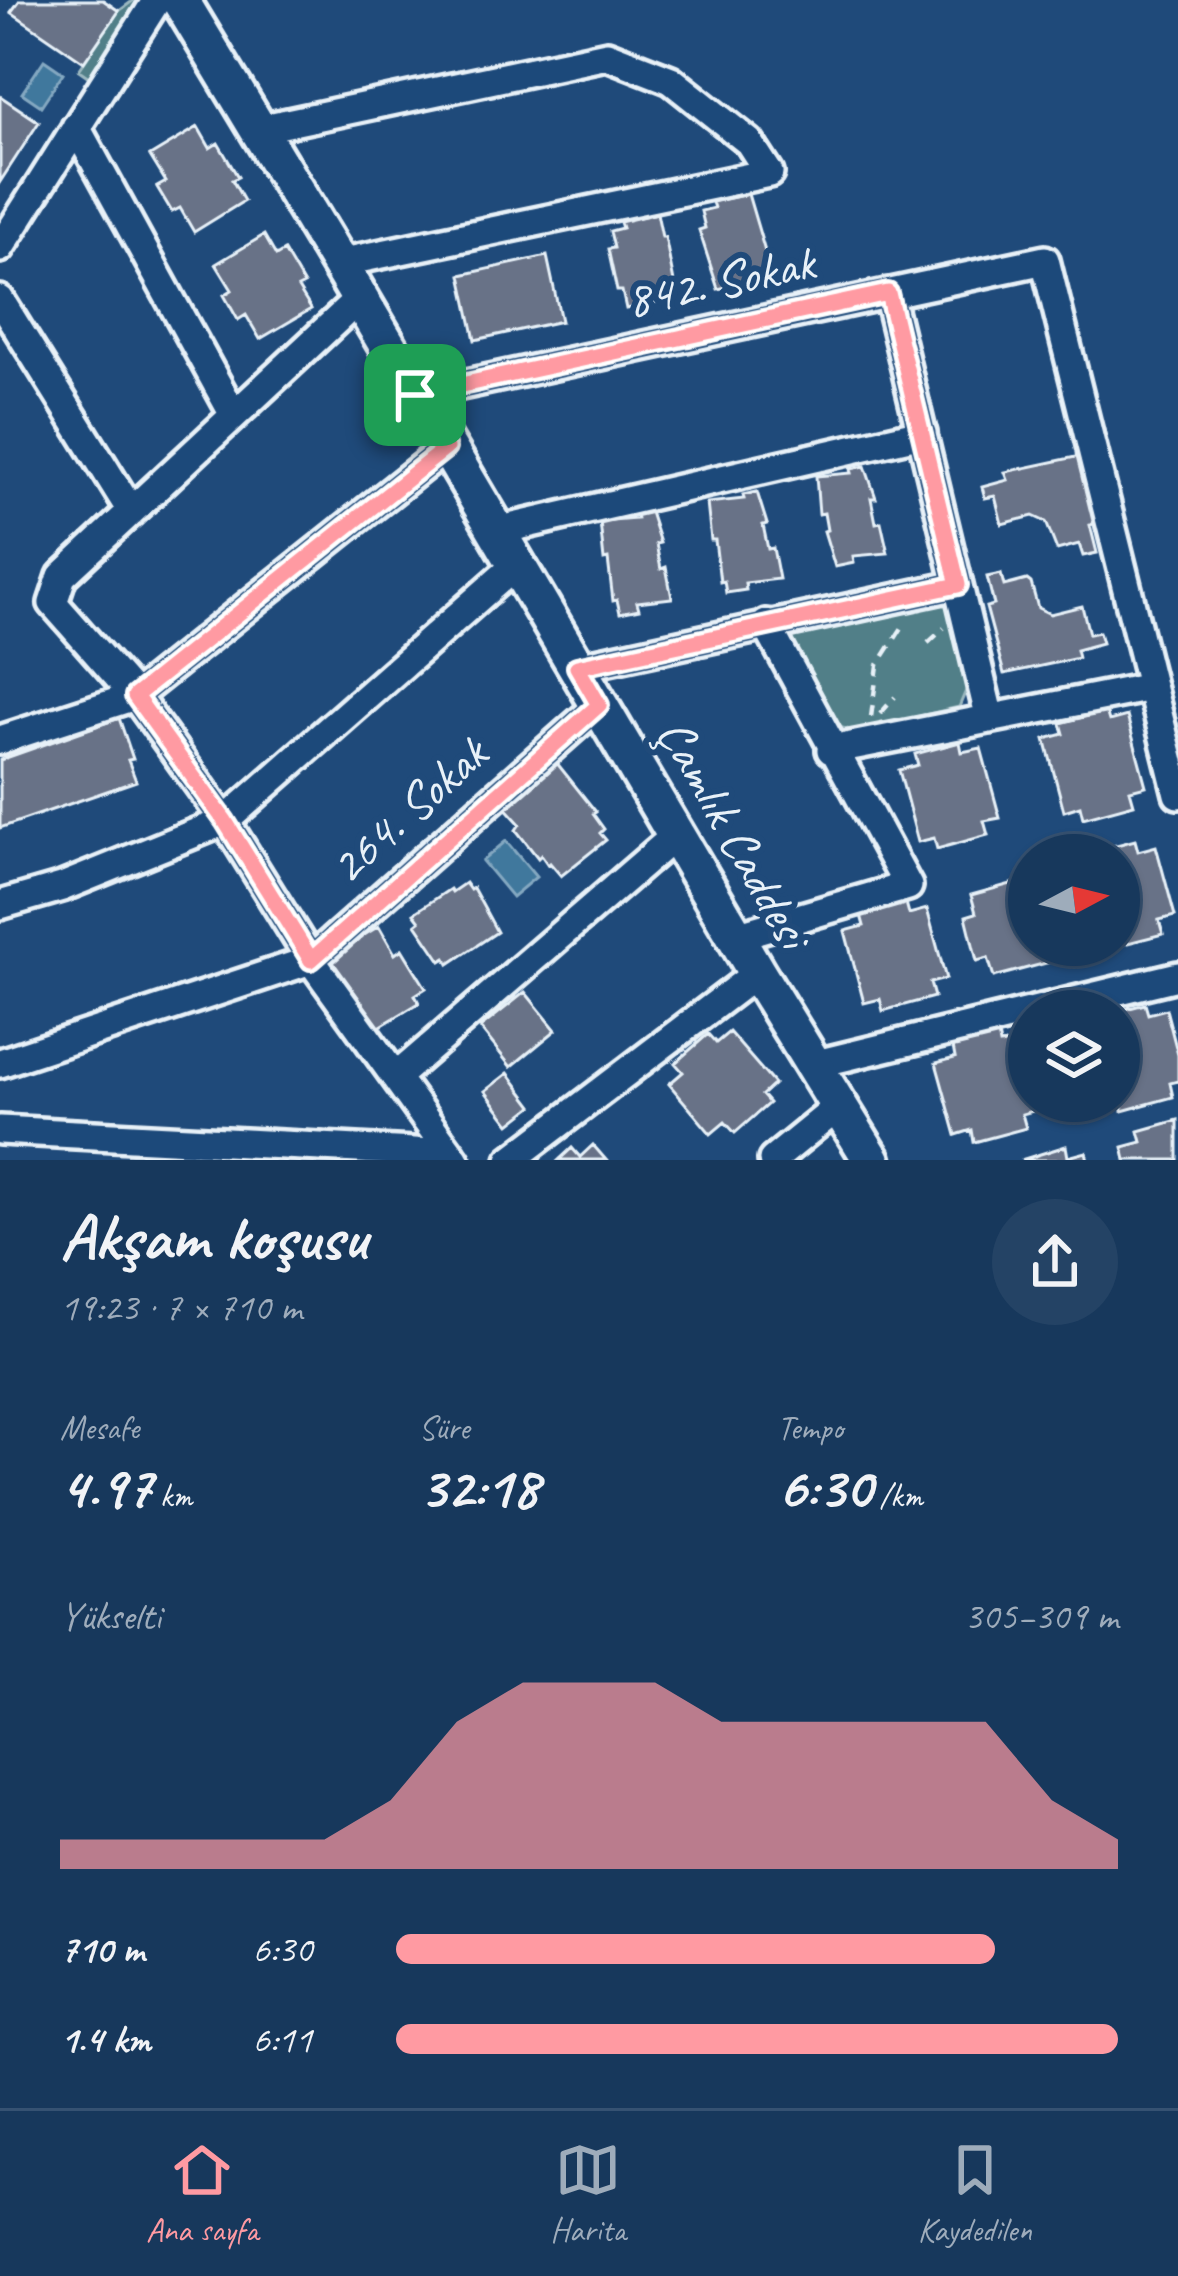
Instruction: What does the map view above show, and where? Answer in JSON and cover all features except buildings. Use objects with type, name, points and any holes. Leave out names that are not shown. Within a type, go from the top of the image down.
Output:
[{"type":"main road","name":"Çamlık Caddesi","points":[[180,0],[872,1160]]},
{"type":"street","points":[[0,248],[157,0]]},
{"type":"street","points":[[259,129],[607,55],[671,80],[749,142],[769,173],[339,263]]},
{"type":"street","points":[[76,127],[234,416]]},
{"type":"street","name":"842. Sokak","points":[[415,395],[1045,260],[1151,687]]},
{"type":"street","points":[[888,293],[991,719]]},
{"type":"street","points":[[360,298],[62,576],[53,603],[135,696],[225,821],[311,960],[453,1157]]},
{"type":"street","points":[[0,300],[131,511]]},
{"type":"street","points":[[496,531],[922,433]]},
{"type":"street","points":[[0,740],[135,696],[446,448]]},
{"type":"street","points":[[0,905],[62,887],[225,821],[516,565]]},
{"type":"street","points":[[577,667],[958,585]]},
{"type":"street","points":[[736,936],[908,886],[766,624]]},
{"type":"street","points":[[831,750],[1151,687],[1178,794]]},
{"type":"street","name":"264. Sokak","points":[[0,1063],[311,960],[599,705]]},
{"type":"street","points":[[396,1077],[676,835]]},
{"type":"street","points":[[511,1160],[757,973]]},
{"type":"street","points":[[1119,990],[1178,976]]},
{"type":"street","points":[[812,1065],[1008,1017]]},
{"type":"street","points":[[773,1160],[838,1107]]},
{"type":"street","points":[[0,1130],[179,1150],[453,1157]]},
{"type":"path","points":[[873,724],[872,688],[878,665],[914,611]]},
{"type":"path","points":[[928,644],[948,624],[953,641]]},
{"type":"path","points":[[873,724],[895,697]]},
{"type":"path","points":[[873,724],[894,719]]},
{"type":"green space","points":[[134,0],[142,3],[86,100],[80,94],[89,77],[79,70],[119,11]]},
{"type":"green space","points":[[945,598],[967,688],[959,707],[854,731],[835,726],[785,633]]},
{"type":"water","points":[[44,60],[63,73],[41,106],[22,93]]},
{"type":"water","points":[[506,841],[536,877],[512,897],[482,861]]},
{"type":"route","points":[[888,293],[958,585],[577,667],[599,705],[311,960],[225,821],[135,696],[446,448],[415,395],[888,293]]}]
